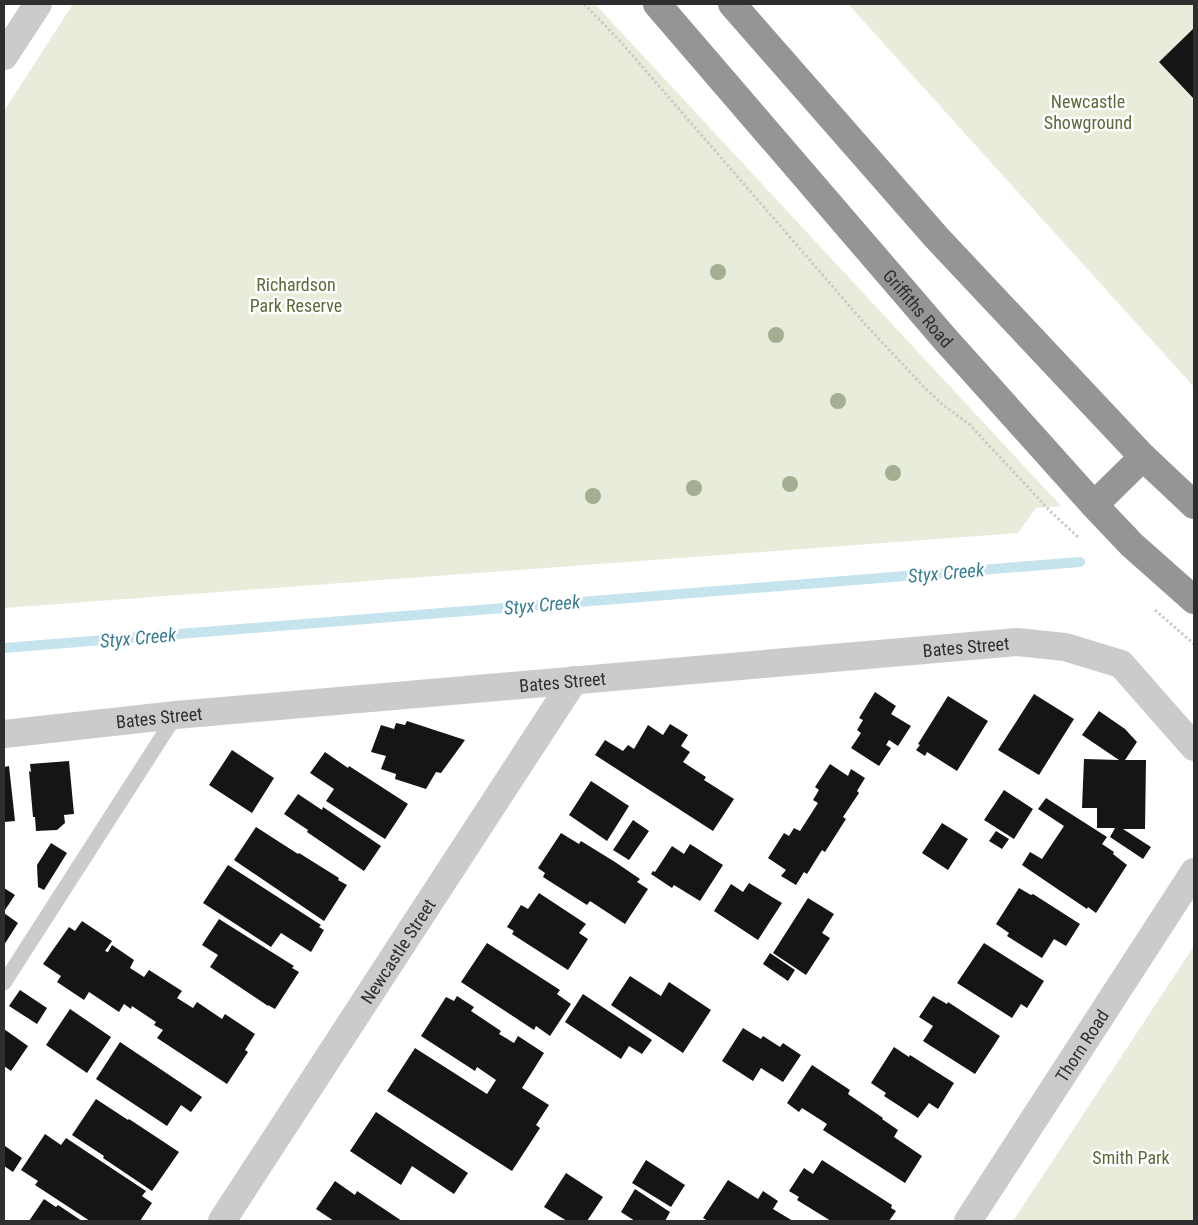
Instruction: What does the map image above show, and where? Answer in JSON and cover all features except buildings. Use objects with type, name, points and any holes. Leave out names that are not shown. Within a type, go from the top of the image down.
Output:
[{"type":"highway","name":"Griffiths Road","points":[[657,4],[945,339],[1094,505],[1132,546],[1194,600]]},
{"type":"highway","points":[[732,4],[937,238],[1143,457],[1188,500]]},
{"type":"highway","points":[[1094,505],[1143,457]]},
{"type":"street","points":[[4,56],[38,4]]},
{"type":"street","name":"Bates Street","points":[[4,734],[176,715],[1017,642],[1065,647],[1121,664],[1194,747]]},
{"type":"street","name":"Newcastle Street","points":[[222,1221],[574,680]]},
{"type":"street","name":"Thorn Road","points":[[968,1221],[1194,872]]},
{"type":"lane","points":[[4,983],[176,715]]},
{"type":"path","points":[[584,4],[626,48],[866,325],[923,386],[942,404],[970,425],[1050,511]]},
{"type":"path","points":[[1164,619],[1194,644]]},
{"type":"green space","name":"Richardson Park Reserve","points":[[73,4],[595,4],[1061,506],[1036,508],[1018,533],[4,608],[4,111]]},
{"type":"green space","name":"Newcastle Showground","points":[[848,4],[1194,4],[1194,387]]},
{"type":"green space","name":"Smith Park","points":[[1194,946],[1194,1221],[1013,1221]]},
{"type":"waterway","name":"Styx Creek","points":[[4,648],[1080,562]]}]
